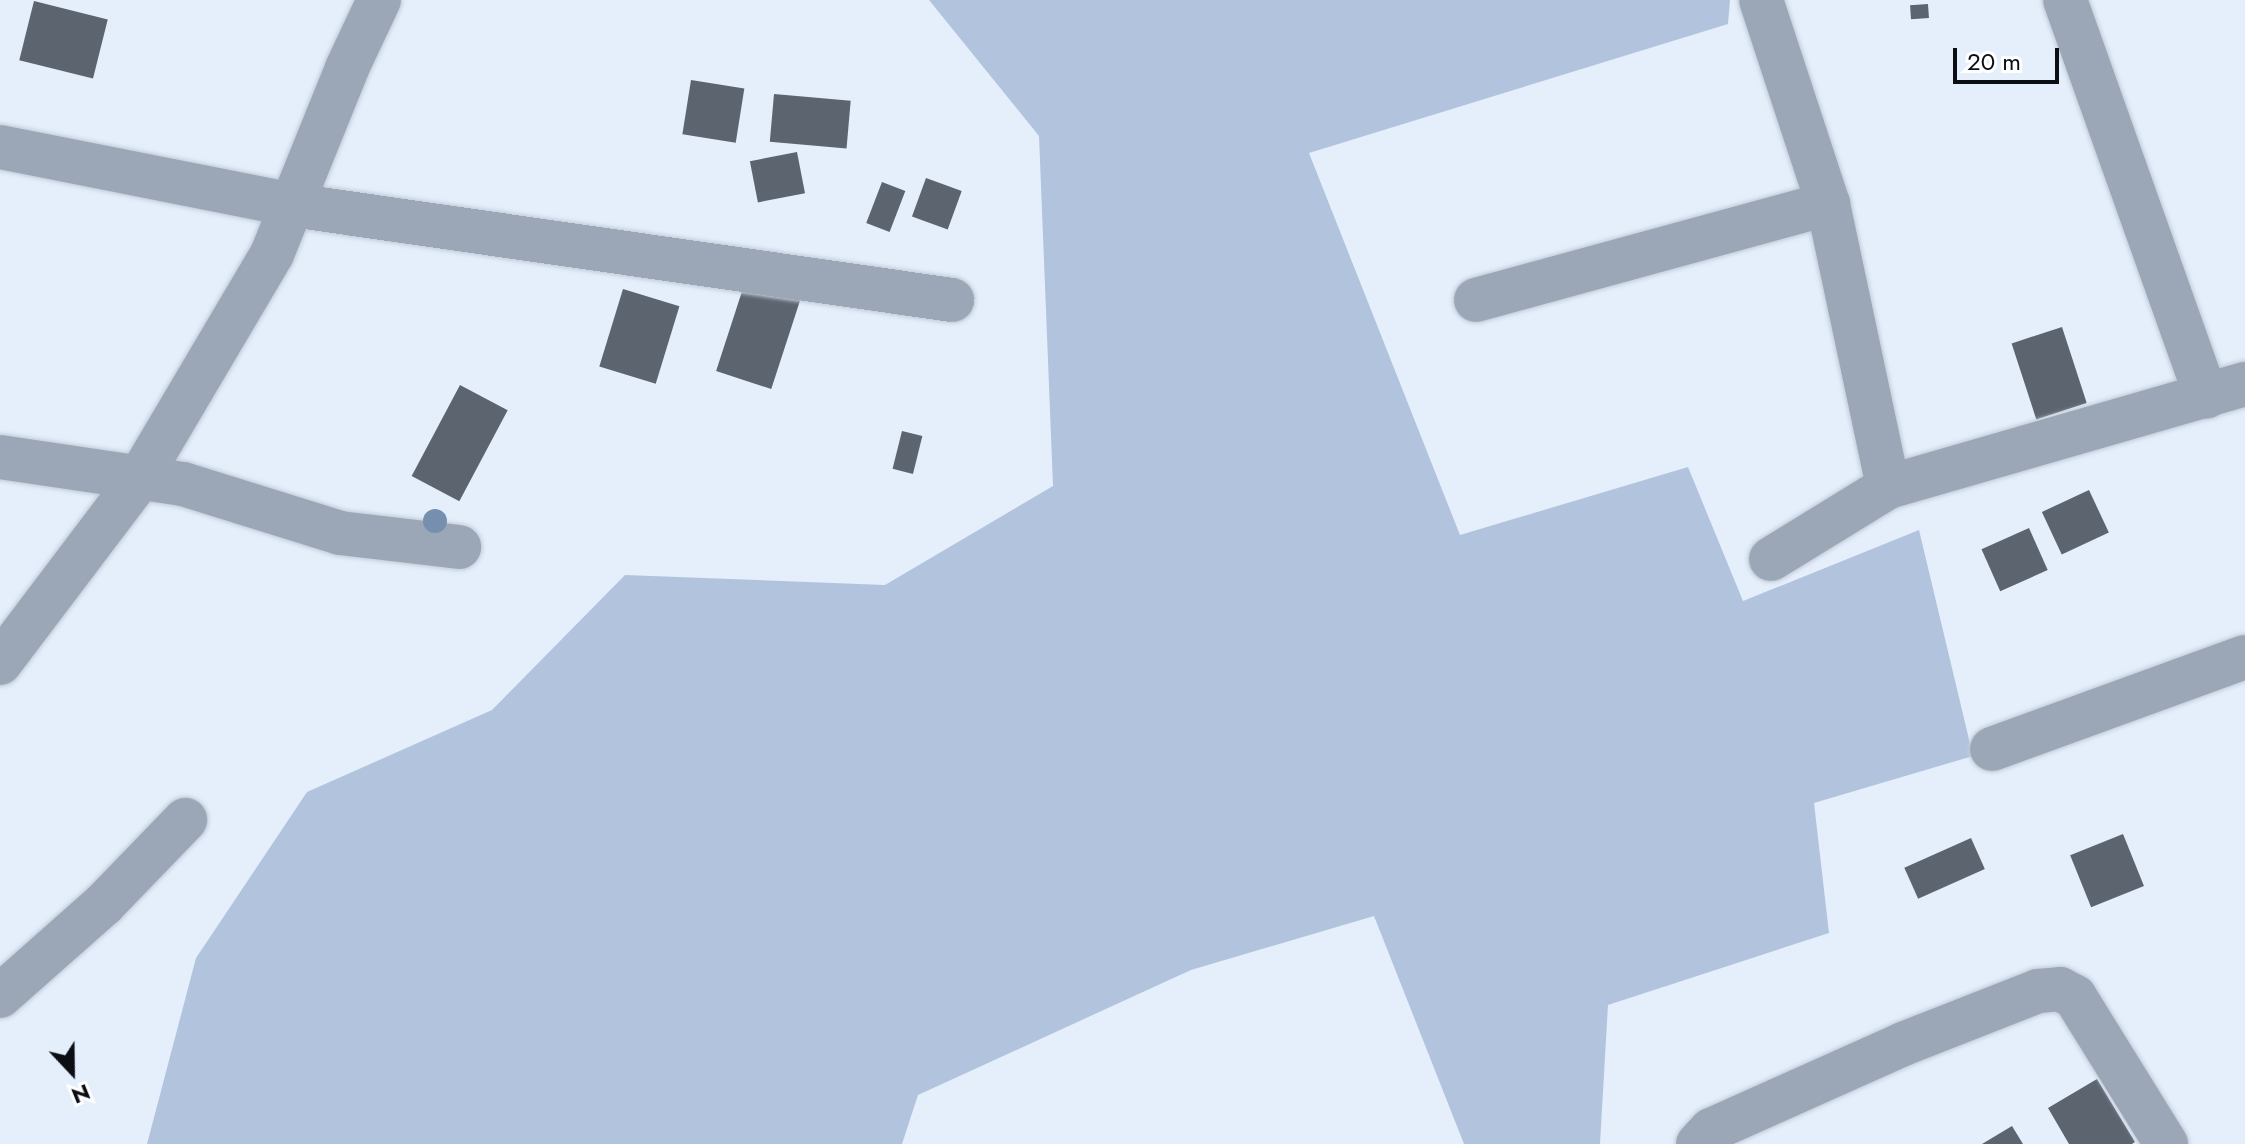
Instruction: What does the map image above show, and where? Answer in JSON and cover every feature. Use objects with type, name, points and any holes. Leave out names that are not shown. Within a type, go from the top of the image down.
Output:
[{"type":"street","points":[[0,663],[139,479],[272,254],[347,68],[379,0]]},
{"type":"street","points":[[1761,0],[1828,204],[1888,487]]},
{"type":"street","points":[[1771,559],[1888,487],[2225,391],[2065,0]]},
{"type":"street","points":[[0,147],[292,205],[952,300]]},
{"type":"street","points":[[1476,300],[1828,204]]},
{"type":"street","points":[[0,457],[183,484],[340,533],[459,547]]},
{"type":"street","points":[[1992,749],[2245,657]]},
{"type":"street","points":[[0,996],[104,904],[185,820]]},
{"type":"street","points":[[1698,1144],[1711,1130],[1903,1044],[2038,991],[2060,989],[2075,997],[2166,1144]]},
{"type":"shaded area","points":[[929,0],[1730,0],[1728,24],[1309,153],[1460,535],[1688,467],[1743,601],[1919,530],[1973,756],[1814,803],[1829,933],[1608,1005],[1600,1144],[1464,1144],[1374,916],[1191,970],[918,1095],[902,1144],[147,1144],[196,958],[307,792],[492,710],[625,575],[885,585],[1053,486],[1039,136]]},
{"type":"building","points":[[34,1],[108,19],[93,79],[19,60]]},
{"type":"building","points":[[1928,4],[1929,18],[1911,19],[1910,5]]},
{"type":"building","points":[[691,80],[744,88],[736,143],[682,134]]},
{"type":"building","points":[[774,94],[851,101],[847,149],[770,142]]},
{"type":"building","points":[[797,152],[805,193],[758,202],[750,161]]},
{"type":"building","points":[[926,178],[962,191],[948,230],[912,217]]},
{"type":"building","points":[[882,182],[905,191],[890,232],[866,223]]},
{"type":"building","points":[[747,276],[802,294],[771,389],[716,371]]},
{"type":"building","points":[[623,289],[679,306],[656,384],[599,366]]},
{"type":"building","points":[[2062,327],[2087,403],[2036,419],[2012,343]]},
{"type":"building","points":[[460,385],[508,410],[459,501],[412,476]]},
{"type":"building","points":[[902,431],[922,436],[913,474],[893,469]]},
{"type":"building","points":[[2089,490],[2109,533],[2062,555],[2042,512]]},
{"type":"building","points":[[2029,528],[2048,570],[2000,591],[1981,549]]},
{"type":"building","points":[[2123,834],[2144,886],[2091,907],[2070,855]]},
{"type":"building","points":[[1971,838],[1985,869],[1918,899],[1904,868]]},
{"type":"building","points":[[2097,1079],[2135,1142],[2132,1144],[2069,1144],[2048,1108]]},
{"type":"building","points":[[2012,1126],[2023,1144],[1982,1144]]}]
